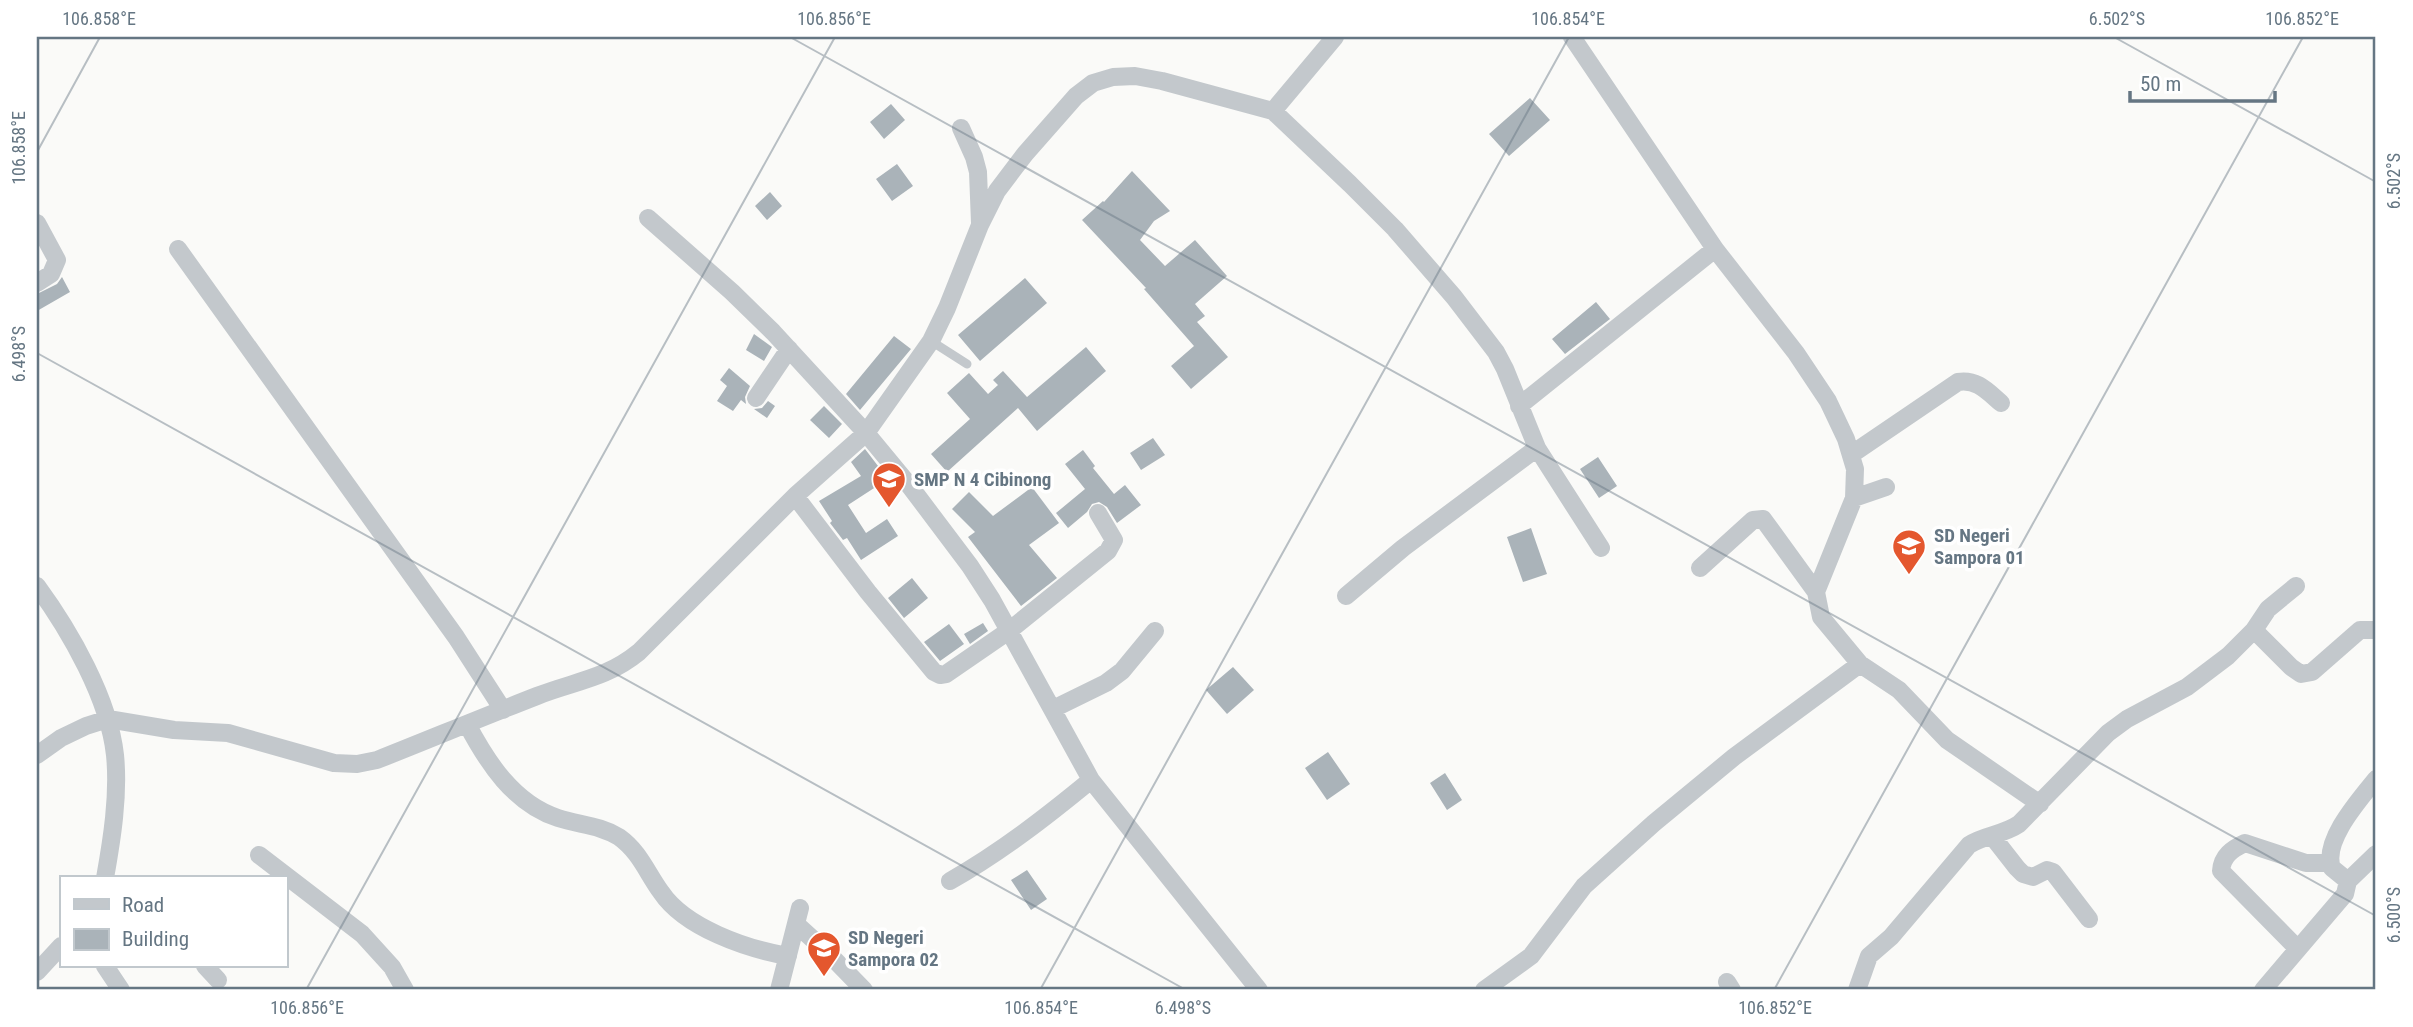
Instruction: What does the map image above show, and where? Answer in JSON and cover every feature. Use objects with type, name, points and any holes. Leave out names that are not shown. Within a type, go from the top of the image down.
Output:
[{"type":"street","points":[[1273,111],[1335,37]]},
{"type":"street","points":[[1572,37],[1715,249],[1762,307],[1828,401],[1852,454],[1856,485],[1854,498],[1816,592],[1821,617],[1860,664],[1899,690],[1947,740],[2040,804]]},
{"type":"street","points":[[37,755],[61,738],[108,719],[174,730],[229,733],[334,762],[357,764],[377,760],[540,695],[603,676],[622,666],[795,496],[866,433],[930,341],[997,191],[1025,154],[1076,96],[1093,83],[1113,77],[1135,76],[1162,81],[1273,111],[1395,229],[1454,297],[1496,352],[1506,369],[1536,448],[1601,548]]},
{"type":"street","points":[[961,128],[978,172],[980,225]]},
{"type":"street","points":[[648,218],[733,292],[789,349],[866,433],[944,530],[1010,630],[1091,780],[1259,990]]},
{"type":"street","points":[[37,223],[57,260],[51,274],[37,283]]},
{"type":"street","points":[[178,248],[456,637],[503,710]]},
{"type":"street","points":[[1519,406],[1715,249]]},
{"type":"street","points":[[756,398],[789,349]]},
{"type":"street","points":[[1852,454],[1958,382],[1969,380],[1978,383],[2001,403]]},
{"type":"street","points":[[1346,596],[1403,548],[1536,448]]},
{"type":"street","points":[[1854,498],[1886,486]]},
{"type":"street","points":[[795,496],[868,592],[934,672],[940,675],[946,674],[1010,630],[1112,545],[1112,534],[1098,513]]},
{"type":"street","points":[[1700,568],[1753,520],[1763,519],[1816,592]]},
{"type":"street","points":[[1857,990],[1869,956],[1891,937],[1969,845],[2011,829],[2040,804],[2108,733],[2127,719],[2187,687],[2228,656],[2269,609],[2296,586]]},
{"type":"street","points":[[40,596],[92,680],[108,719],[115,754],[116,786],[105,876]]},
{"type":"street","points":[[2254,629],[2301,674],[2312,672],[2326,662],[2360,630],[2376,630]]},
{"type":"street","points":[[1054,709],[1106,683],[1128,664],[1156,631]]},
{"type":"street","points":[[1485,990],[1531,956],[1584,886],[1645,831],[1734,757],[1860,664]]},
{"type":"street","points":[[467,724],[481,751],[523,800],[541,812],[596,826],[618,836],[633,849],[673,906],[690,919],[726,938],[764,952],[788,956]]},
{"type":"street","points":[[2348,881],[2332,868],[2330,863],[2333,840],[2376,779]]},
{"type":"street","points":[[950,881],[1000,851],[1091,780]]},
{"type":"street","points":[[1992,836],[2023,874],[2032,877],[2047,870],[2053,872],[2089,919]]},
{"type":"street","points":[[2298,949],[2221,871],[2224,857],[2245,843],[2306,863],[2330,863]]},
{"type":"street","points":[[2263,990],[2341,900],[2348,881],[2376,853]]},
{"type":"street","points":[[259,855],[286,876]]},
{"type":"street","points":[[287,876],[362,934],[392,967],[405,990]]},
{"type":"street","points":[[779,990],[798,916],[828,953],[864,990]]},
{"type":"street","points":[[37,972],[60,947]]},
{"type":"street","points":[[106,968],[121,990]]},
{"type":"street","points":[[207,968],[218,980]]},
{"type":"lane","points":[[930,341],[967,364]]},
{"type":"building","points":[[1530,98],[1550,120],[1509,156],[1489,134]]},
{"type":"building","points":[[891,104],[905,120],[884,139],[870,122]]},
{"type":"building","points":[[897,164],[913,186],[892,201],[876,179]]},
{"type":"building","points":[[1132,171],[1170,211],[1154,221],[1140,240],[1165,266],[1195,240],[1227,276],[1195,304],[1205,316],[1197,322],[1228,357],[1191,389],[1171,366],[1194,346],[1144,289],[1146,288],[1082,220],[1104,202]]},
{"type":"building","points":[[770,192],[782,206],[767,220],[755,206]]},
{"type":"building","points":[[62,277],[70,292],[37,311],[37,294],[57,284]]},
{"type":"building","points":[[1025,278],[1047,303],[980,361],[958,335]]},
{"type":"building","points":[[1596,302],[1610,319],[1565,354],[1552,339]]},
{"type":"building","points":[[754,334],[772,347],[764,361],[746,350]]},
{"type":"building","points":[[894,336],[911,349],[860,410],[846,394]]},
{"type":"building","points":[[1086,347],[1106,371],[1037,431],[1018,408],[947,472],[931,454],[970,419],[947,393],[969,373],[988,394],[998,385],[993,380],[1003,371],[1027,397]]},
{"type":"building","points":[[729,368],[750,386],[745,397],[746,404],[741,400],[733,411],[717,401],[727,386],[720,380]]},
{"type":"building","points":[[768,401],[775,406],[767,418],[754,409],[762,408]]},
{"type":"building","points":[[824,406],[842,424],[829,438],[810,420]]},
{"type":"building","points":[[1153,438],[1165,455],[1141,470],[1130,453]]},
{"type":"building","points":[[865,449],[888,479],[848,505],[866,533],[887,519],[898,536],[861,560],[847,538],[843,540],[830,523],[832,521],[819,501],[861,476],[851,462]]},
{"type":"building","points":[[1083,450],[1095,466],[1093,468],[1114,494],[1125,485],[1141,505],[1117,523],[1107,507],[1099,502],[1092,504],[1087,512],[1068,528],[1056,513],[1085,489],[1065,464]]},
{"type":"building","points":[[1598,457],[1617,486],[1599,498],[1580,469]]},
{"type":"building","points":[[1032,487],[1059,523],[1029,545],[1057,578],[1021,606],[968,537],[975,532],[952,509],[969,492],[993,516]]},
{"type":"building","points":[[1531,528],[1547,574],[1523,582],[1507,537]]},
{"type":"building","points":[[912,578],[928,598],[904,618],[888,598]]},
{"type":"building","points":[[983,623],[988,631],[970,644],[964,634]]},
{"type":"building","points":[[949,624],[964,644],[940,661],[924,642]]},
{"type":"building","points":[[1233,667],[1254,690],[1227,714],[1206,690]]},
{"type":"building","points":[[1328,752],[1350,784],[1327,800],[1305,768]]},
{"type":"building","points":[[1445,773],[1462,800],[1447,810],[1430,783]]},
{"type":"building","points":[[1027,870],[1047,899],[1031,910],[1011,880]]},
{"type":"place","name":"SMP N 4 Cibinong","points":[[889,509]]},
{"type":"place","name":"SD Negeri Sampora 01","points":[[1909,576]]},
{"type":"place","name":"SD Negeri Sampora 02","points":[[824,978]]}]
